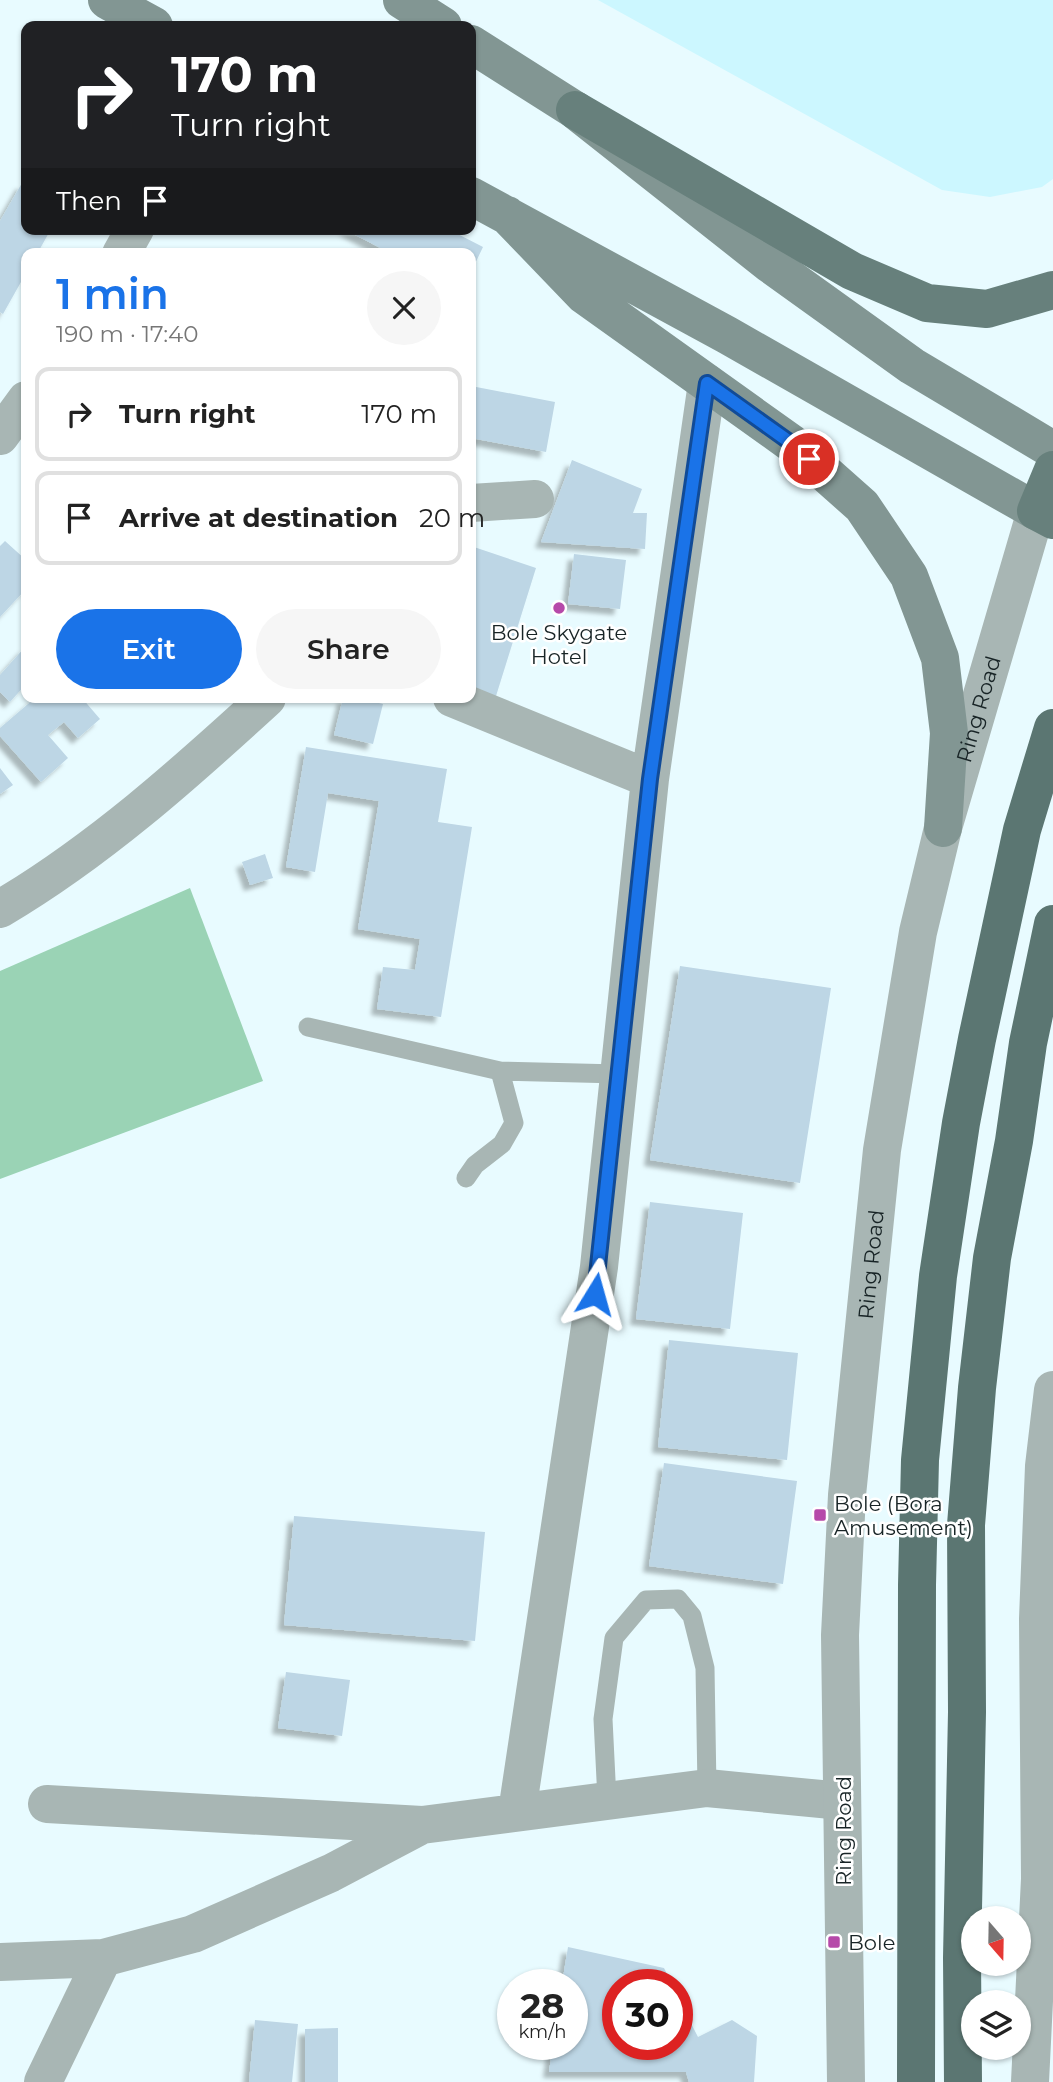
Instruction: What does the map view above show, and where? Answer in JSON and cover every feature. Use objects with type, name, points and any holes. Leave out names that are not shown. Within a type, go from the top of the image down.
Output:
[{"type":"highway","points":[[916,2082],[917,1585],[920,1460],[938,1276],[976,1039],[1022,830],[1053,728]]},
{"type":"highway","points":[[963,2082],[961,1958],[967,1712],[967,1525],[977,1388],[992,1258],[1014,1141],[1028,1044],[1053,924]]},
{"type":"main road","points":[[107,0],[145,21]]},
{"type":"main road","points":[[402,0],[435,21]]},
{"type":"main road","points":[[476,47],[575,110],[852,271],[927,303],[987,309],[1053,290]]},
{"type":"main road","points":[[575,110],[781,272],[912,366],[1053,450]]},
{"type":"main road","points":[[476,199],[727,335],[1044,515]]},
{"type":"main road","points":[[506,215],[584,295],[791,443],[862,506],[909,576],[940,658],[949,733],[943,828]]},
{"type":"main road","name":"Ring Road","points":[[1044,515],[1053,470]]},
{"type":"street","points":[[517,1812],[599,1267],[650,779],[707,383]]},
{"type":"street","points":[[0,436],[21,407]]},
{"type":"street","points":[[476,503],[535,499]]},
{"type":"street","name":"Ring Road","points":[[846,2082],[840,1635],[845,1522],[882,1150],[918,932],[943,828],[1044,515]]},
{"type":"street","points":[[0,909],[48,881],[169,787],[261,703]]},
{"type":"street","points":[[464,703],[650,779]]},
{"type":"street","points":[[1030,2082],[1040,1879],[1046,1626],[1044,1466],[1053,1390]]},
{"type":"street","points":[[47,1804],[422,1825],[707,1788],[842,1801]]},
{"type":"street","points":[[0,1962],[103,1958],[193,1934],[331,1873],[422,1825]]},
{"type":"street","points":[[43,2082],[103,1958]]},
{"type":"lane","points":[[308,1027],[500,1072],[619,1074]]},
{"type":"lane","points":[[466,1178],[475,1165],[502,1144],[514,1123],[500,1072]]},
{"type":"lane","points":[[607,1800],[603,1719],[614,1638],[646,1600],[678,1599],[692,1616],[705,1668],[707,1788]]},
{"type":"shaded area","points":[[598,0],[1053,0],[1053,179],[1042,187],[990,197],[942,190]]},
{"type":"green space","points":[[190,888],[263,1081],[0,1179],[0,971]]},
{"type":"building","points":[[21,185],[21,235],[48,235],[40,248],[21,248],[21,282],[3,314],[0,312],[0,221]]},
{"type":"building","points":[[356,235],[460,235],[483,247],[476,262],[476,248],[380,248]]},
{"type":"building","points":[[476,387],[555,402],[546,452],[476,439]]},
{"type":"building","points":[[572,460],[642,489],[633,513],[647,513],[645,549],[541,542]]},
{"type":"building","points":[[5,541],[21,555],[21,594],[0,617],[0,546]]},
{"type":"building","points":[[476,548],[536,568],[496,696],[476,690]]},
{"type":"building","points":[[574,554],[626,560],[620,609],[568,604]]},
{"type":"building","points":[[21,652],[21,690],[10,702],[0,692],[0,675]]},
{"type":"building","points":[[29,703],[86,703],[100,719],[78,738],[64,722],[48,735],[68,758],[41,782],[0,736],[0,728]]},
{"type":"building","points":[[342,703],[383,704],[373,744],[334,735]]},
{"type":"building","points":[[306,747],[447,769],[438,822],[472,827],[441,1017],[377,1009],[383,967],[415,970],[420,939],[358,929],[379,801],[328,793],[315,872],[286,867]]},
{"type":"building","points":[[0,768],[13,785],[0,794]]},
{"type":"building","points":[[265,854],[273,878],[250,885],[242,862]]},
{"type":"building","points":[[680,966],[831,988],[800,1183],[650,1160]]},
{"type":"building","points":[[650,1202],[743,1213],[730,1329],[636,1319]]},
{"type":"building","points":[[669,1340],[798,1353],[787,1460],[658,1447]]},
{"type":"building","points":[[664,1463],[797,1481],[783,1584],[649,1566]]},
{"type":"building","points":[[294,1516],[485,1532],[475,1641],[284,1625]]},
{"type":"building","points":[[286,1672],[350,1680],[342,1736],[278,1728]]},
{"type":"building","points":[[568,1947],[664,1969],[602,1969],[602,2060],[693,2060],[693,2027],[698,2037],[732,2020],[757,2036],[754,2082],[689,2082],[686,2072],[549,2072],[551,2060],[588,2060],[588,1969],[564,1969]]},
{"type":"building","points":[[255,2020],[298,2024],[292,2082],[249,2082]]},
{"type":"building","points":[[338,2028],[338,2082],[305,2082],[305,2029]]},
{"type":"place","name":"Bole Skygate Hotel","points":[[559,608]]},
{"type":"place","name":"Bole (Bora Amusement)","points":[[820,1515]]},
{"type":"place","name":"Bole","points":[[834,1942]]},
{"type":"route","points":[[595,1294],[650,779],[707,383],[809,459]]}]
